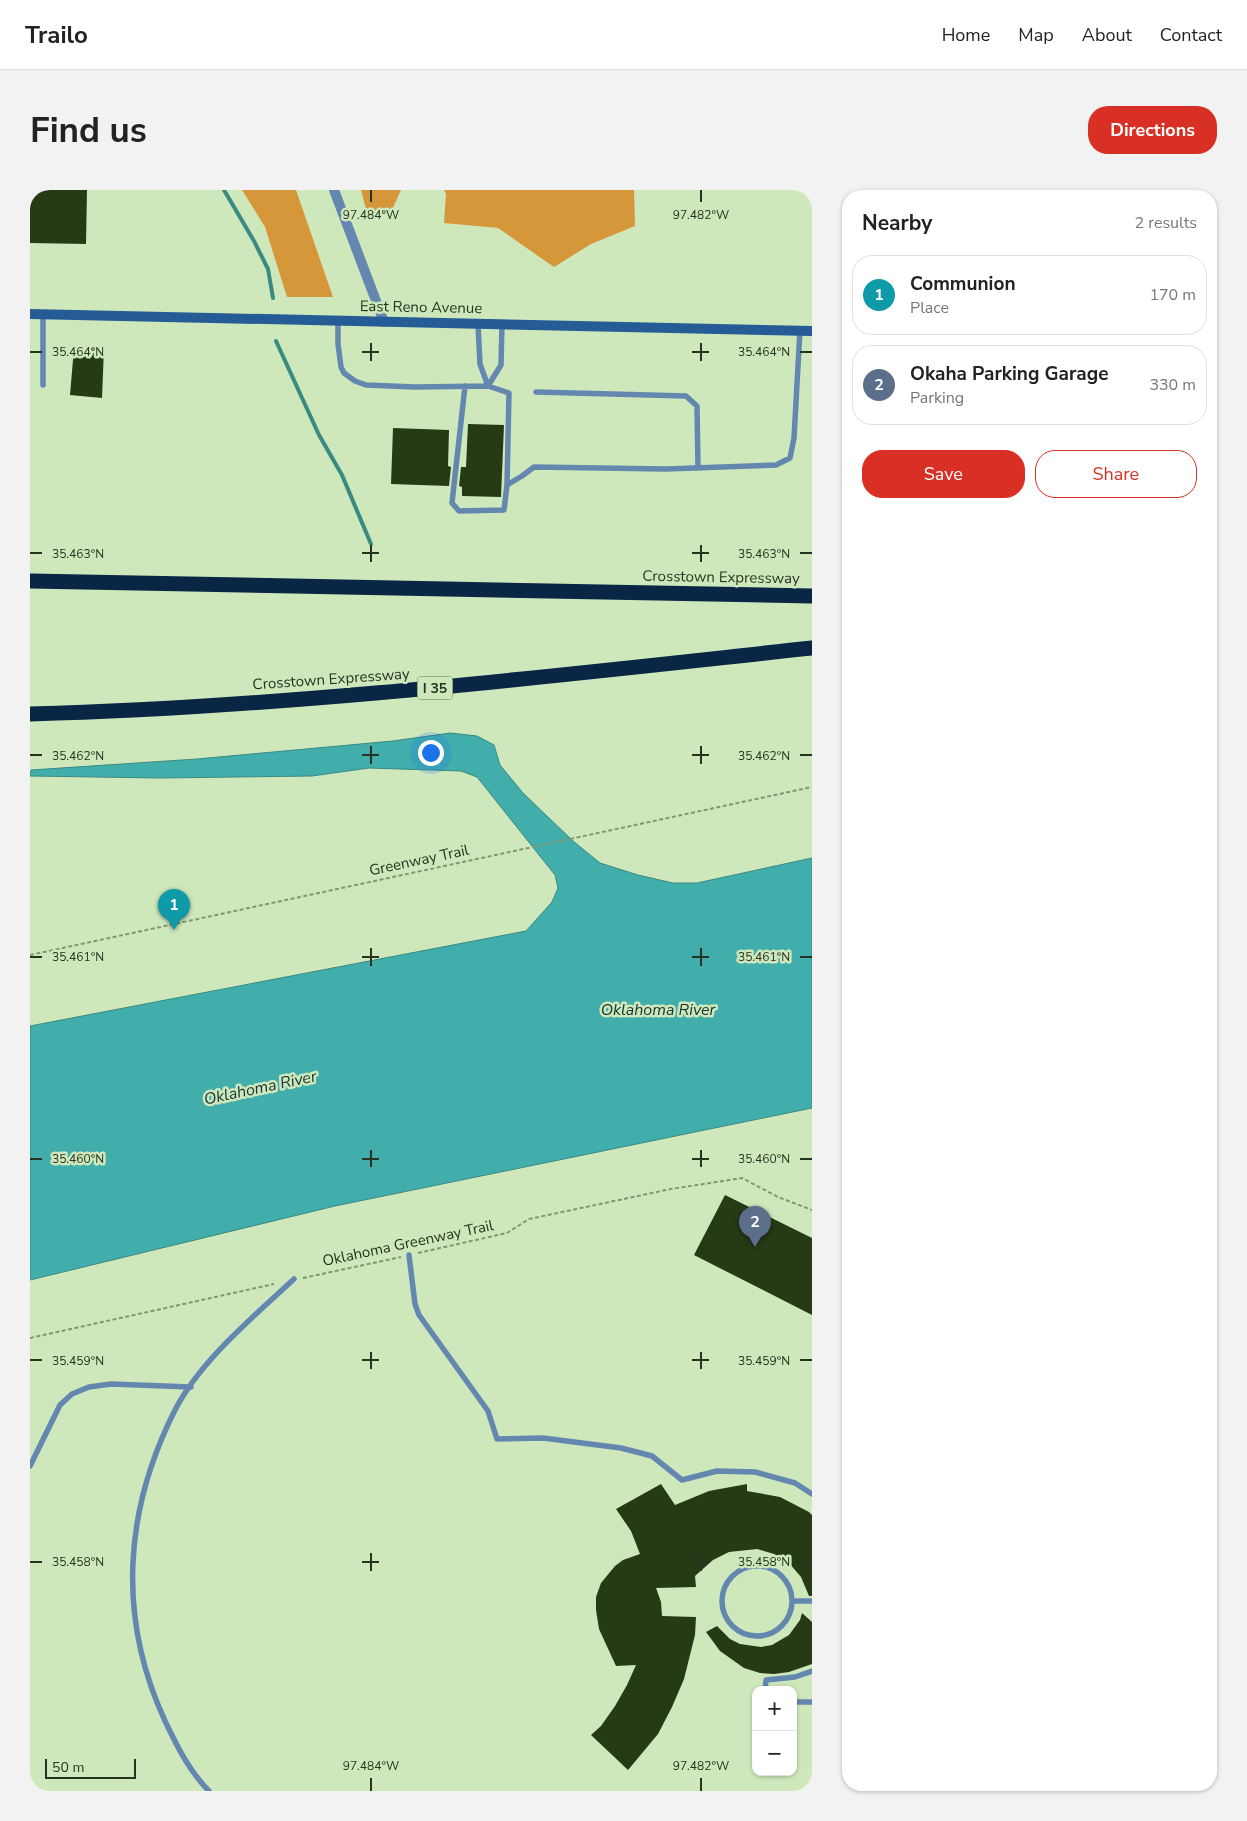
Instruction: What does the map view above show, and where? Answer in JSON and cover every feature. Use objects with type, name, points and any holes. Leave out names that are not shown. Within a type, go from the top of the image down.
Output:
[{"type":"highway","name":"Crosstown Expressway","points":[[30,581],[812,596]]},
{"type":"highway","points":[[787,596],[812,592]]},
{"type":"highway","name":"Crosstown Expressway","points":[[30,714],[193,706],[463,686],[812,648]]},
{"type":"main road","name":"East Reno Avenue","points":[[30,314],[812,331]]},
{"type":"street","points":[[334,190],[384,322]]},
{"type":"lane","points":[[43,315],[43,385]]},
{"type":"lane","points":[[338,321],[338,344],[341,366],[344,373],[355,381],[366,385],[415,388],[488,386],[509,393],[507,485],[504,510],[459,510],[452,503],[463,387]]},
{"type":"lane","points":[[478,324],[480,364],[488,386]]},
{"type":"lane","points":[[488,386],[501,365],[502,324]]},
{"type":"lane","points":[[507,485],[534,467],[698,468],[776,465],[790,458],[795,429],[800,330]]},
{"type":"lane","points":[[536,392],[686,396],[697,406],[698,468]]},
{"type":"lane","points":[[409,1255],[415,1304],[419,1315],[488,1411],[497,1440],[543,1438],[622,1448],[652,1456],[682,1480],[717,1471],[755,1472],[795,1483],[812,1494]]},
{"type":"lane","points":[[208,1791],[195,1777],[172,1736],[152,1692],[133,1602],[132,1568],[136,1529],[150,1469],[176,1409],[204,1366],[294,1280]]},
{"type":"lane","points":[[30,1466],[60,1405],[72,1394],[88,1387],[111,1384],[191,1387]]},
{"type":"lane","points":[[755,1566],[767,1568],[777,1573],[786,1581],[791,1592],[792,1601],[790,1614],[784,1623],[775,1631],[765,1635],[754,1636],[743,1633],[734,1627],[727,1618],[723,1608],[722,1596],[726,1585],[733,1575],[743,1569],[755,1566]]},
{"type":"lane","points":[[792,1601],[812,1601]]},
{"type":"lane","points":[[765,1686],[766,1680],[795,1677],[812,1671]]},
{"type":"lane","points":[[797,1702],[812,1702]]},
{"type":"path","name":"Greenway Trail","points":[[30,955],[812,787]]},
{"type":"path","name":"Oklahoma Greenway Trail","points":[[30,1338],[507,1233],[529,1219],[671,1189],[742,1178],[778,1197],[812,1210]]},
{"type":"shaded area","points":[[242,190],[296,190],[333,297],[287,297],[265,227]]},
{"type":"shaded area","points":[[361,190],[401,190],[393,208],[369,221]]},
{"type":"shaded area","points":[[444,190],[634,190],[635,226],[591,244],[554,267],[498,228],[444,223],[446,194]]},
{"type":"water","name":"Oklahoma River","points":[[450,733],[477,736],[494,745],[500,765],[523,793],[573,841],[600,863],[638,875],[673,883],[697,883],[812,858],[812,1108],[335,1206],[30,1280],[30,1026],[526,931],[552,902],[558,888],[555,875],[477,777],[461,771],[369,768],[312,776],[159,778],[30,776],[31,770],[197,759],[393,741]]},
{"type":"building","points":[[30,190],[87,190],[86,244],[30,243]]},
{"type":"building","points":[[74,348],[104,348],[102,398],[70,395]]},
{"type":"building","points":[[468,424],[504,425],[501,497],[462,496],[462,487],[459,486],[461,467],[466,467]]},
{"type":"building","points":[[393,428],[449,430],[448,466],[451,467],[449,486],[391,484]]},
{"type":"building","points":[[725,1195],[812,1238],[812,1315],[694,1255]]},
{"type":"building","points":[[661,1484],[675,1505],[709,1491],[747,1484],[747,1491],[780,1497],[809,1512],[812,1515],[812,1596],[809,1596],[801,1577],[789,1563],[774,1554],[757,1549],[729,1552],[713,1560],[695,1576],[696,1587],[656,1588],[661,1602],[662,1616],[696,1617],[695,1635],[684,1679],[672,1707],[658,1734],[628,1770],[591,1735],[601,1726],[615,1706],[636,1665],[616,1666],[599,1629],[596,1597],[601,1583],[615,1566],[623,1560],[640,1554],[631,1531],[616,1509]]},
{"type":"building","points":[[802,1613],[812,1622],[812,1664],[789,1672],[760,1673],[744,1668],[720,1651],[706,1632],[717,1626],[730,1639],[740,1644],[761,1647],[772,1645],[789,1635],[800,1620]]},
{"type":"waterway","points":[[224,190],[268,269],[273,298]]},
{"type":"waterway","points":[[276,341],[319,435],[342,475],[371,544]]},
{"type":"place","name":"Communion","points":[[174,930]]},
{"type":"place","name":"Okaha Parking Garage","points":[[755,1247]]}]
